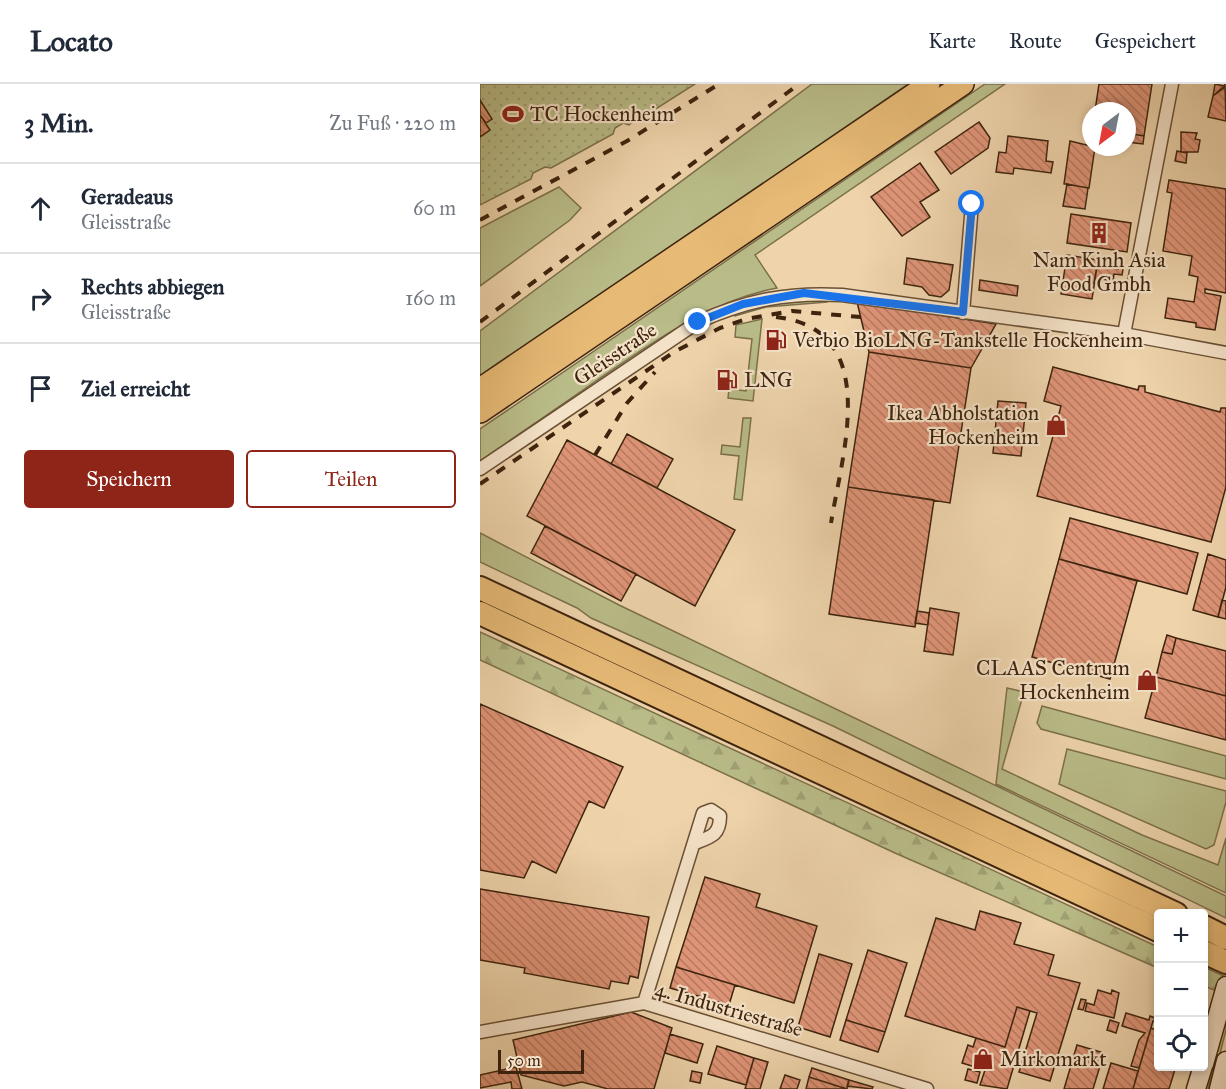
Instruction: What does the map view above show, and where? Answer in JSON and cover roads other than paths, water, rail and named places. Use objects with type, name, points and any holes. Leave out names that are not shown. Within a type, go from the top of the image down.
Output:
[{"type":"highway","points":[[480,390],[929,84]]},
{"type":"highway","points":[[480,412],[963,84]]},
{"type":"highway","points":[[480,588],[1165,909]]},
{"type":"highway","points":[[480,613],[1154,928]]},
{"type":"highway","points":[[1208,929],[1226,938]]},
{"type":"main road","points":[[1208,1048],[1226,986]]},
{"type":"main road","points":[[1218,1089],[1226,1061]]},
{"type":"main road","points":[[1196,1089],[1201,1071]]},
{"type":"street","points":[[1124,334],[1172,84]]},
{"type":"street","points":[[963,312],[972,204]]},
{"type":"street","name":"Gleisstraße","points":[[480,469],[698,322],[743,304],[804,293],[1124,334],[1226,353]]},
{"type":"street","points":[[644,1004],[695,843]]},
{"type":"street","name":"4. Industriestraße","points":[[480,1032],[644,1004],[927,1089]]},
{"type":"railway","points":[[480,220],[627,141],[719,84]]},
{"type":"railway","points":[[480,322],[799,84]]},
{"type":"railway","points":[[480,484],[674,352],[720,328],[746,319],[792,311],[861,317]]},
{"type":"railway","points":[[776,317],[810,326],[831,345],[843,369],[848,399],[847,431],[831,523]]},
{"type":"railway","points":[[988,337],[1012,341]]},
{"type":"railway","points":[[595,455],[627,403],[655,372]]},
{"type":"place","name":"TC Hockenheim","points":[[513,114]]},
{"type":"place","name":"Nam Kinh Asia Food Gmbh","points":[[1099,233]]},
{"type":"place","name":"Verbio BioLNG-Tankstelle Hockenheim","points":[[776,340]]},
{"type":"place","name":"LNG","points":[[727,380]]},
{"type":"place","name":"Ikea Abholstation Hockenheim","points":[[1056,425]]},
{"type":"place","name":"CLAAS Centrum Hockenheim","points":[[1147,680]]},
{"type":"place","name":"Mirkomarkt","points":[[983,1059]]}]
